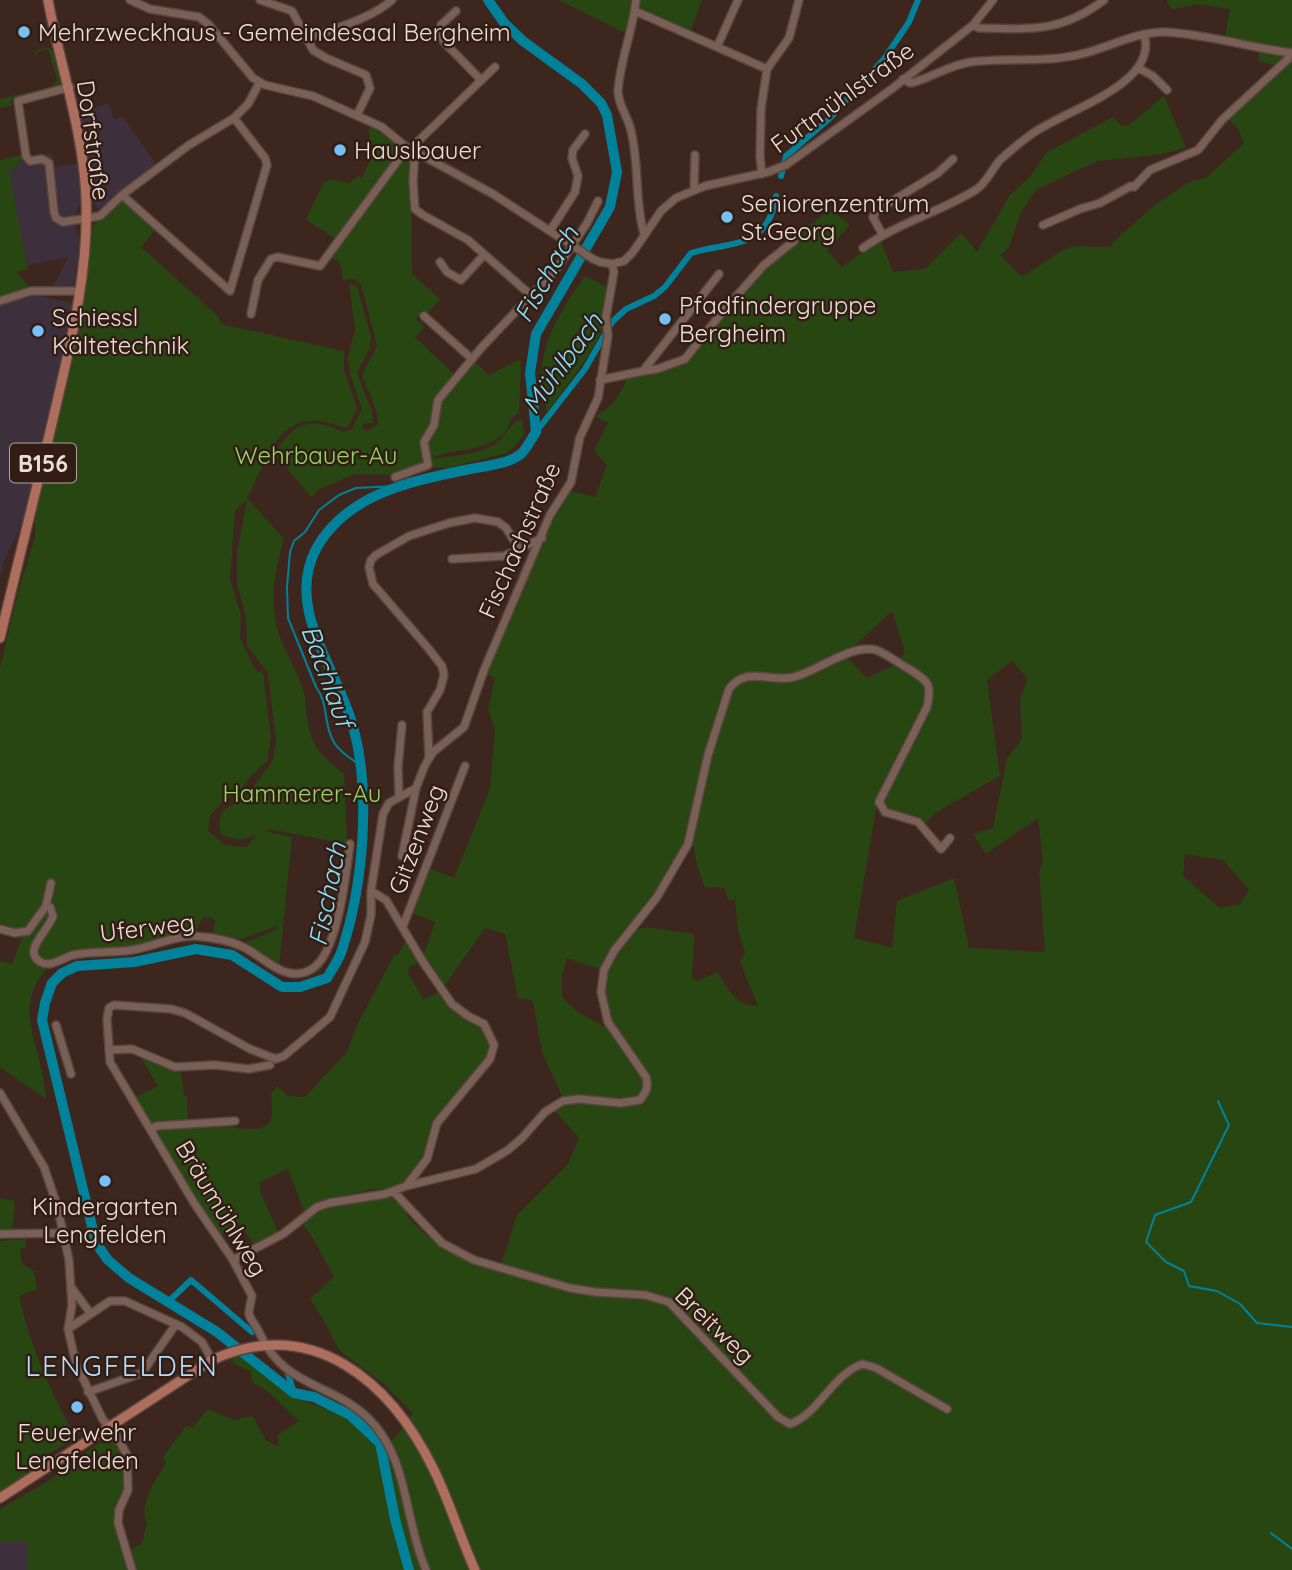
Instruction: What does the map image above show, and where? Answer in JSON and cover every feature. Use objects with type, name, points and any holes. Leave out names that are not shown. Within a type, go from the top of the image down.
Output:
[{"type":"main road","name":"Dorfstraße","points":[[48,0],[55,38],[69,87],[85,180],[86,220],[80,289]]},
{"type":"main road","name":"B156","points":[[0,638],[6,592],[71,345],[80,289]]},
{"type":"main road","points":[[0,1498],[212,1360],[252,1346],[300,1347],[331,1357],[352,1368],[383,1395],[405,1420],[435,1471],[475,1570]]},
{"type":"street","points":[[130,0],[150,9],[199,17],[209,25],[248,74],[260,82],[313,96],[382,127],[410,148],[492,194],[590,257],[612,264]]},
{"type":"street","points":[[260,0],[292,11]]},
{"type":"street","points":[[289,0],[313,50],[366,75],[370,88],[357,115]]},
{"type":"street","points":[[306,39],[358,19],[392,0]]},
{"type":"street","points":[[636,0],[618,99],[634,146],[637,200],[644,234]]},
{"type":"street","points":[[717,47],[738,0]]},
{"type":"street","points":[[762,174],[762,94],[767,69],[789,38],[799,0]]},
{"type":"street","name":"Furtmühlstraße","points":[[612,264],[624,261],[633,252],[661,211],[676,198],[694,190],[762,174],[786,165],[973,25],[993,0]]},
{"type":"street","points":[[973,25],[979,29],[1039,29],[1076,18],[1104,0]]},
{"type":"street","points":[[456,10],[439,30],[444,42],[481,80]]},
{"type":"street","points":[[635,11],[767,69]]},
{"type":"street","points":[[903,79],[910,83],[915,82],[956,65],[972,62],[1061,58],[1143,34],[1165,32],[1290,53],[1288,59],[1222,120],[1198,150],[1150,170],[1133,187],[1100,203],[1043,225]]},
{"type":"street","points":[[863,248],[882,234],[979,187],[999,161],[1044,125],[1122,83],[1139,68],[1146,50],[1143,34]]},
{"type":"street","points":[[251,314],[258,280],[271,259],[278,257],[320,266],[399,159],[495,67]]},
{"type":"street","points":[[1139,68],[1153,76],[1167,90]]},
{"type":"street","points":[[69,87],[18,101],[26,156],[30,161],[42,159],[49,163],[56,218],[63,222],[86,220],[107,212],[122,195],[190,145],[234,118],[248,104],[260,82]]},
{"type":"street","points":[[122,195],[230,291],[267,164],[234,118]]},
{"type":"street","points":[[550,231],[575,192],[578,176],[572,159],[573,150],[585,134]]},
{"type":"street","points":[[410,148],[415,209],[468,240],[533,297]]},
{"type":"street","points":[[694,190],[695,155]]},
{"type":"street","points":[[882,234],[873,217],[876,211],[938,173],[953,159]]},
{"type":"street","points":[[395,477],[428,465],[424,442],[434,425],[438,400],[472,359],[533,297],[558,267],[598,201]]},
{"type":"street","points":[[600,380],[657,369],[685,359],[764,265],[794,241]]},
{"type":"street","points":[[440,262],[447,272],[461,280],[484,255]]},
{"type":"street","name":"Fischachstraße","points":[[402,856],[416,788],[429,758],[464,726],[499,634],[550,515],[571,482],[580,437],[596,406],[608,336],[606,324],[614,272],[612,264]]},
{"type":"street","points":[[643,371],[719,274]]},
{"type":"street","points":[[0,301],[31,291],[80,289]]},
{"type":"street","points":[[424,316],[472,359]]},
{"type":"street","points":[[429,758],[427,712],[440,690],[444,675],[442,666],[373,584],[369,567],[371,560],[409,536],[471,518],[498,522],[521,548]]},
{"type":"street","points":[[452,559],[504,556],[542,538]]},
{"type":"street","points":[[233,1260],[283,1234],[317,1207],[394,1192],[406,1186],[476,1169],[508,1150],[522,1139],[545,1112],[563,1101],[640,1100],[648,1084],[646,1077],[614,1032],[604,1010],[601,992],[604,970],[614,951],[657,897],[688,844],[708,755],[729,689],[737,680],[752,675],[793,678],[853,652],[870,649],[884,654],[926,680],[930,690],[923,716],[879,802],[885,812],[918,822],[941,849],[950,838]]},
{"type":"street","points":[[402,725],[398,767],[399,796],[416,788]]},
{"type":"street","name":"Gitzenweg","points":[[403,926],[465,766]]},
{"type":"street","name":"Bräumühlweg","points":[[399,796],[389,803],[383,814],[365,942],[330,1017],[279,1059],[250,1049],[185,1013],[171,1009],[114,1005],[109,1008],[107,1019],[110,1062],[251,1292],[252,1299],[247,1314],[264,1345],[292,1375],[349,1403],[369,1419],[386,1440],[397,1465],[413,1535],[426,1570]]},
{"type":"street","name":"Uferweg","points":[[46,906],[52,912],[51,922],[33,947],[33,951],[36,958],[51,965],[71,956],[128,951],[194,936],[237,944],[281,971],[296,974],[313,968],[328,950],[341,901],[350,844]]},
{"type":"street","name":"Uferweg","points":[[0,929],[15,933],[28,931],[46,906],[51,883]]},
{"type":"street","name":"Gitzenweg","points":[[371,891],[386,900],[445,994],[459,1010],[484,1024],[494,1045],[490,1059],[437,1123],[427,1159],[406,1186]]},
{"type":"street","points":[[56,1024],[71,1074]]},
{"type":"street","points":[[109,1050],[132,1049],[175,1067],[215,1065],[249,1069],[270,1065]]},
{"type":"street","points":[[0,1093],[44,1167],[64,1233],[71,1287],[68,1329],[76,1364],[88,1392],[128,1458],[128,1490],[119,1510],[118,1523],[132,1570]]},
{"type":"street","name":"Bräumühlweg","points":[[151,1129],[157,1126],[235,1121]]},
{"type":"street","name":"Breitweg","points":[[394,1192],[442,1242],[474,1260],[570,1288],[645,1295],[668,1302],[778,1416],[790,1424],[805,1414],[850,1370],[863,1364],[876,1368],[947,1409]]},
{"type":"street","points":[[0,1234],[64,1233]]},
{"type":"street","points":[[71,1287],[91,1314]]},
{"type":"street","points":[[68,1329],[110,1301],[134,1303],[176,1324],[202,1342],[212,1360]]},
{"type":"street","points":[[88,1392],[142,1373],[176,1324]]},
{"type":"shaded area","points":[[109,103],[114,119],[123,117],[157,165],[99,210],[93,202],[80,113]]},
{"type":"shaded area","points":[[52,153],[53,167],[78,164],[80,205],[77,208],[76,228],[79,242],[76,282],[73,285],[53,287],[68,257],[27,265],[8,171],[15,169],[22,159]]},
{"type":"shaded area","points":[[37,295],[72,303],[58,376],[23,521],[3,564],[0,578],[0,305]]},
{"type":"shaded area","points":[[28,1541],[28,1570],[0,1570],[0,1542]]},
{"type":"green space","points":[[558,0],[702,0],[690,33],[633,8],[628,34]]},
{"type":"green space","points":[[1166,0],[1292,0],[1292,1570],[28,1570],[28,1542],[0,1542],[0,1509],[50,1480],[113,1434],[126,1459],[126,1492],[116,1518],[122,1548],[131,1550],[142,1543],[147,1523],[145,1508],[154,1483],[166,1462],[163,1457],[186,1426],[192,1428],[208,1409],[233,1420],[252,1416],[266,1440],[278,1447],[278,1435],[299,1421],[269,1393],[253,1383],[250,1371],[235,1364],[231,1358],[244,1353],[288,1394],[350,1421],[379,1446],[396,1437],[413,1414],[384,1384],[339,1350],[310,1299],[334,1277],[301,1222],[317,1208],[328,1204],[353,1198],[393,1195],[409,1208],[407,1216],[417,1227],[438,1244],[499,1271],[517,1215],[568,1164],[579,1138],[552,1108],[572,1101],[630,1103],[644,1096],[647,1085],[642,1071],[610,1019],[604,997],[606,974],[619,948],[632,933],[649,928],[694,935],[692,978],[698,981],[717,972],[738,1000],[758,1006],[740,962],[745,953],[738,930],[735,900],[728,900],[725,888],[705,887],[694,847],[694,823],[717,729],[732,690],[743,678],[797,678],[845,656],[867,678],[896,664],[905,652],[892,611],[847,653],[818,667],[788,677],[746,674],[735,680],[729,688],[708,754],[688,841],[656,896],[613,950],[602,970],[567,958],[562,976],[562,997],[579,1013],[611,1030],[642,1076],[643,1091],[631,1101],[562,1096],[542,1052],[533,1001],[518,998],[505,934],[485,928],[443,988],[423,957],[435,922],[410,912],[428,868],[454,878],[490,789],[495,728],[488,710],[495,678],[487,674],[548,529],[571,491],[595,497],[607,465],[594,451],[608,423],[595,416],[616,400],[627,377],[676,367],[687,361],[723,313],[765,265],[797,243],[796,237],[827,212],[834,212],[850,225],[827,250],[842,267],[880,239],[893,272],[925,269],[961,233],[977,252],[1010,195],[1030,177],[1046,153],[1113,117],[1121,125],[1128,126],[1164,96],[1186,148],[1156,155],[1097,161],[1036,190],[1020,214],[1009,247],[1000,255],[1022,277],[1063,250],[1075,246],[1112,247],[1113,242],[1155,205],[1191,181],[1206,178],[1244,143],[1238,129],[1227,117],[1280,66],[1258,61],[1261,44],[1225,37],[1230,9],[1197,4],[1172,9]],"holes":[[[1012,661],[1028,679],[1020,698],[1022,739],[1007,759],[993,828],[973,834],[986,854],[1038,818],[1043,863],[1039,872],[1045,952],[969,948],[954,878],[897,901],[892,948],[854,938],[876,810],[885,805],[894,812],[925,824],[935,813],[1000,776],[987,680]],[[1185,854],[1223,860],[1249,890],[1240,904],[1220,908],[1183,876]]]},
{"type":"green space","points":[[46,47],[52,50],[63,85],[11,99],[12,105],[0,108],[0,99],[53,86],[57,80],[49,51],[46,49],[38,52],[36,56],[35,51]]},
{"type":"green space","name":"Wehrbauer-Au","points":[[369,127],[382,132],[411,156],[412,274],[440,299],[427,314],[423,311],[416,319],[425,327],[415,337],[459,379],[474,361],[489,375],[518,360],[521,361],[519,413],[511,418],[506,430],[488,444],[430,459],[491,447],[514,423],[522,419],[524,433],[507,453],[447,468],[410,466],[388,475],[355,474],[320,489],[311,497],[275,454],[289,435],[303,425],[321,424],[343,432],[352,429],[362,409],[350,373],[348,357],[355,329],[349,284],[357,286],[371,337],[370,348],[357,373],[372,412],[373,423],[363,424],[361,428],[368,431],[378,425],[377,412],[362,375],[377,346],[361,284],[354,279],[343,280],[340,262],[329,257],[340,241],[306,220],[324,182],[334,179],[349,183],[358,176],[362,178],[376,147],[370,144]]},
{"type":"green space","points":[[21,155],[22,159],[15,169],[9,171],[28,269],[17,272],[31,289],[0,300],[0,160]]},
{"type":"green space","name":"Hammerer-Au","points":[[123,199],[156,229],[141,247],[219,317],[221,324],[344,351],[344,370],[357,408],[347,429],[325,422],[307,421],[293,426],[273,447],[247,498],[284,539],[274,590],[277,627],[304,693],[313,740],[322,754],[344,774],[347,844],[268,829],[264,831],[292,837],[279,968],[242,944],[278,929],[277,926],[241,939],[213,934],[215,921],[211,917],[203,917],[195,933],[144,946],[55,961],[40,977],[32,993],[30,1009],[46,1099],[0,1067],[0,961],[12,964],[23,935],[0,926],[0,668],[35,537],[35,519],[84,301],[93,225],[109,214]],"holes":[[[247,499],[237,554],[237,584],[246,617],[247,646],[268,673],[276,741],[273,760],[246,797],[222,811],[219,824],[221,834],[238,839],[256,835],[247,847],[225,845],[208,831],[210,816],[225,799],[238,794],[251,776],[267,761],[271,737],[263,673],[256,671],[240,639],[241,615],[230,579],[235,511]]]},
{"type":"green space","points":[[585,276],[607,287],[603,325],[587,357],[547,412],[542,374],[548,340],[564,308]]},
{"type":"green space","points":[[407,938],[421,961],[409,967],[408,973],[423,999],[440,992],[458,1014],[486,1031],[491,1054],[439,1116],[427,1156],[404,1185],[393,1190],[373,1189],[339,1197],[304,1211],[288,1169],[260,1182],[260,1191],[279,1234],[256,1247],[240,1224],[220,1237],[136,1097],[158,1086],[141,1054],[181,1069],[184,1096],[187,1096],[188,1127],[264,1127],[270,1120],[271,1093],[278,1086],[287,1096],[305,1097],[347,1052],[357,1025],[395,954],[398,955]]},
{"type":"green space","points":[[0,1198],[15,1201],[12,1232],[0,1232]]},
{"type":"green space","points":[[26,1239],[26,1247],[20,1249],[22,1264],[34,1271],[37,1289],[19,1296],[42,1369],[76,1438],[29,1465],[32,1471],[0,1491],[0,1241]]},
{"type":"waterway","name":"Fischach","points":[[409,1570],[395,1519],[380,1443],[350,1415],[314,1397],[294,1393],[217,1332],[129,1278],[108,1260],[96,1243],[42,1020],[52,983],[62,973],[77,966],[134,962],[196,949],[232,955],[282,987],[300,987],[327,978],[341,954],[360,869],[362,783],[354,730],[310,618],[306,595],[308,572],[316,549],[329,530],[345,515],[383,492],[426,479],[503,462],[523,452],[536,432],[530,373],[536,334],[610,207],[617,172],[607,115],[601,103],[582,84],[523,41],[505,24],[488,0]]},
{"type":"waterway","name":"Mühlbach","points":[[781,176],[786,156],[830,118],[884,59],[909,22],[918,0]]},
{"type":"waterway","name":"Mühlbach","points":[[536,432],[585,369],[612,322],[626,309],[654,296],[665,287],[691,253],[733,244],[756,235],[772,213],[776,196]]},
{"type":"waterway","name":"Bachlauf","points":[[361,766],[340,750],[331,737],[323,701],[288,618],[290,552],[294,541],[305,532],[319,510],[339,495],[356,488],[396,486]]},
{"type":"waterway","points":[[1218,1101],[1229,1125],[1191,1202],[1155,1215],[1146,1242],[1166,1262],[1184,1271],[1189,1286],[1217,1291],[1240,1304],[1257,1323],[1292,1327]]},
{"type":"waterway","points":[[167,1303],[191,1280],[252,1332]]},
{"type":"waterway","points":[[288,1374],[294,1393]]},
{"type":"waterway","points":[[1271,1533],[1292,1549]]},
{"type":"place","name":"Mehrzweckhaus - Gemeindesaal Bergheim","points":[[24,32]]},
{"type":"place","name":"Hauslbauer","points":[[340,150]]},
{"type":"place","name":"Seniorenzentrum St.Georg","points":[[727,217]]},
{"type":"place","name":"Pfadfindergruppe Bergheim","points":[[665,319]]},
{"type":"place","name":"Schiessl Kältetechnik","points":[[38,331]]},
{"type":"place","name":"Kindergarten Lengfelden","points":[[105,1181]]},
{"type":"place","name":"Feuerwehr Lengfelden","points":[[77,1407]]},
{"type":"district","name":"LENGFELDEN","points":[[122,1365]]}]
